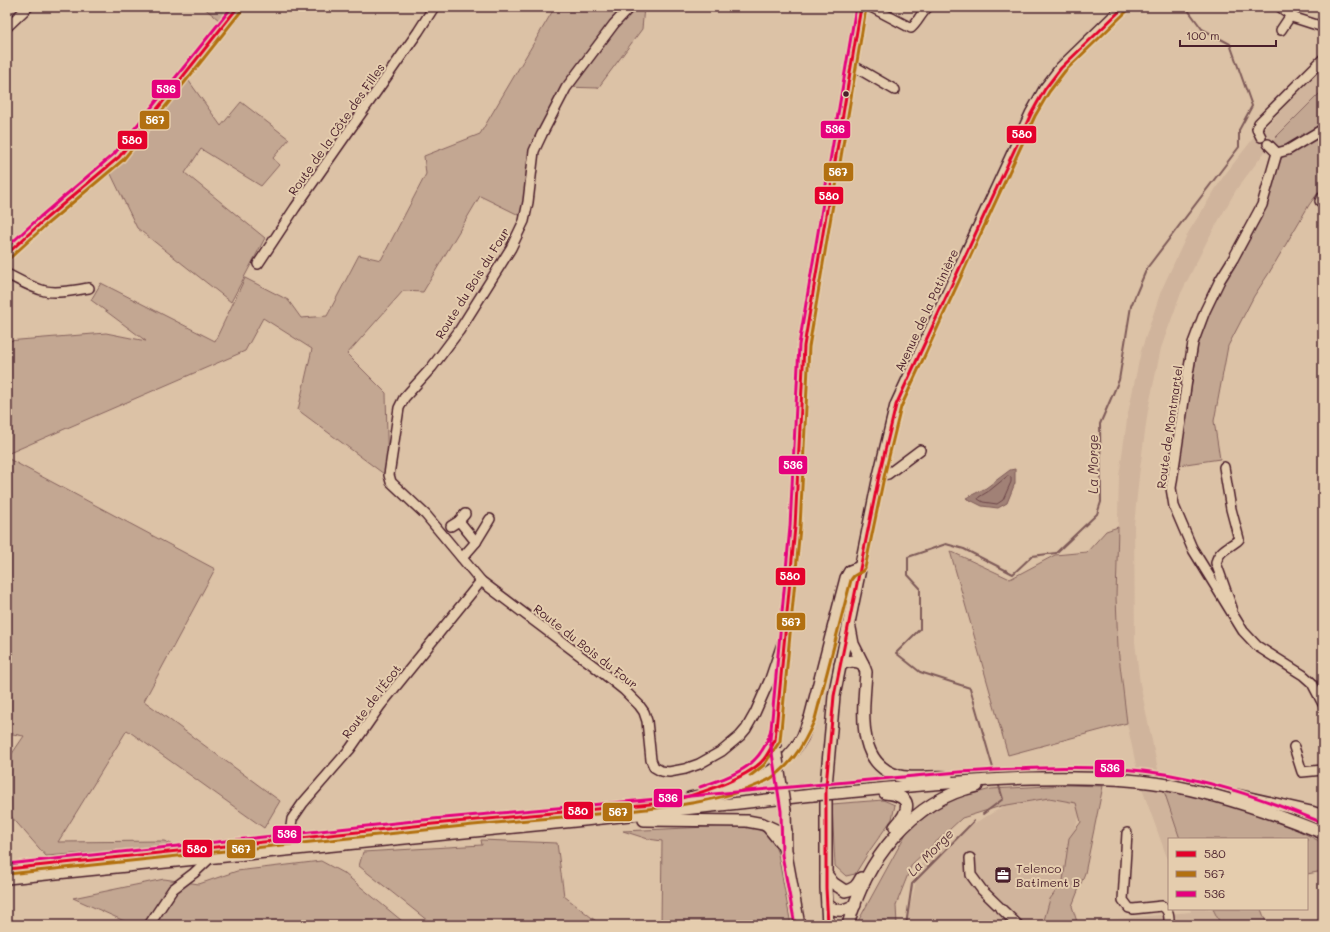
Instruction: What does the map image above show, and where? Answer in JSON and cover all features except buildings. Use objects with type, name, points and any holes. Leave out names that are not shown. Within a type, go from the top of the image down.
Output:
[{"type":"main road","name":"Avenue de la Patinière","points":[[828,925],[826,874],[833,789],[833,703],[879,476],[896,405],[1045,89],[1061,68],[1124,7]]},
{"type":"main road","points":[[662,803],[721,792],[741,786],[761,778],[774,770],[793,751],[802,738],[810,718],[846,578],[850,571],[860,567]]},
{"type":"main road","points":[[849,619],[853,644],[866,672],[864,730],[869,750],[879,765],[890,772],[901,776],[959,777]]},
{"type":"main road","points":[[840,666],[849,661],[857,661],[863,664]]},
{"type":"main road","points":[[686,798],[720,786],[750,771],[764,759],[775,740]]},
{"type":"main road","points":[[7,878],[575,821],[813,793],[833,789],[959,777],[1072,772],[1144,779],[1210,789],[1323,816]]},
{"type":"main road","points":[[833,789],[1027,779],[1144,779]]},
{"type":"main road","points":[[848,925],[861,890],[873,866],[888,844],[905,825],[929,805],[966,788],[1027,779]]},
{"type":"main road","points":[[1161,782],[1254,807],[1323,833]]},
{"type":"main road","points":[[826,874],[833,884],[845,891],[857,886],[872,859],[901,820],[907,806],[906,802],[896,794],[833,789]]},
{"type":"main road","points":[[1210,789],[1256,803],[1323,828]]},
{"type":"main road","points":[[7,869],[433,824],[662,803],[813,793]]},
{"type":"main road","points":[[575,821],[747,821],[763,824],[778,831],[786,831]]},
{"type":"main road","points":[[768,827],[778,838],[787,854]]},
{"type":"main road","points":[[827,905],[835,910],[842,911],[855,905]]},
{"type":"street","points":[[7,27],[28,7]]},
{"type":"street","points":[[7,254],[119,157],[238,7]]},
{"type":"street","name":"Route de la Côte des Filles","points":[[258,264],[434,7]]},
{"type":"street","name":"Route du Bois du Four","points":[[630,7],[614,24],[566,88],[542,134],[534,151],[524,222],[512,248],[459,331],[432,367],[404,398],[399,408],[390,475],[392,482],[426,515],[481,581],[594,666],[624,690],[639,705],[644,712],[647,721],[651,760],[654,767],[661,771],[669,772],[685,769],[699,764],[722,751],[740,736],[746,729],[758,706],[770,679],[783,641]]},
{"type":"street","points":[[800,925],[787,854],[786,811],[775,740],[783,641],[795,527],[804,346],[861,7]]},
{"type":"street","points":[[871,7],[911,28],[914,26],[922,12],[928,7]]},
{"type":"street","points":[[1280,7],[1295,18],[1323,27]]},
{"type":"street","points":[[1281,30],[1291,15]]},
{"type":"street","points":[[1323,59],[1259,123],[1257,129],[1277,153],[1288,150],[1323,129]]},
{"type":"street","points":[[851,66],[895,90]]},
{"type":"street","name":"Route de Montmartel","points":[[1277,153],[1262,205],[1205,311],[1194,343],[1171,488],[1174,506],[1192,548],[1243,632],[1257,646],[1303,675],[1312,683],[1323,704]]},
{"type":"street","points":[[7,274],[28,285],[45,291],[89,288]]},
{"type":"street","points":[[879,476],[888,474],[920,450]]},
{"type":"street","points":[[1224,466],[1231,509],[1239,539],[1238,542],[1217,556],[1216,563],[1230,603],[1232,615]]},
{"type":"street","points":[[451,526],[462,517],[476,542]]},
{"type":"street","points":[[462,558],[476,542],[490,519]]},
{"type":"street","name":"Route de l'Écot","points":[[290,840],[292,819],[350,749],[380,706],[481,581]]},
{"type":"street","points":[[1294,747],[1302,772],[1323,770]]},
{"type":"street","points":[[1127,833],[1123,900],[1129,908],[1132,909],[1162,906],[1166,908],[1168,911],[1169,925]]},
{"type":"street","points":[[149,925],[172,889],[194,873],[210,858]]},
{"type":"street","points":[[970,858],[972,874],[982,890],[1018,925]]},
{"type":"shaded area","points":[[203,7],[231,7],[222,20],[219,20]]},
{"type":"shaded area","points":[[555,7],[644,7],[642,29],[598,88],[564,87],[537,151],[521,216],[480,196],[423,292],[403,291],[347,354],[386,393],[388,477],[298,410],[312,349],[263,318],[245,351],[7,454],[7,341],[106,333],[146,341],[91,300],[101,283],[215,341],[245,278],[288,300],[301,318],[327,316],[359,255],[381,260],[426,174],[424,156],[480,134]]},
{"type":"shaded area","points":[[1323,67],[1323,90],[1272,141],[1262,131]]},
{"type":"shaded area","points":[[186,77],[221,126],[241,102],[289,139],[273,158],[279,165],[261,186],[201,149],[185,173],[265,238],[231,302],[137,228],[110,172],[141,138]]},
{"type":"shaded area","points":[[1323,90],[1323,186],[1309,205],[1254,296],[1228,346],[1214,421],[1220,459],[1179,465],[1198,345],[1219,283],[1266,199],[1282,156],[1272,141]]},
{"type":"shaded area","points":[[1255,136],[1267,149],[1236,190],[1207,241],[1181,293],[1161,348],[1148,410],[1134,525],[1135,642],[1140,684],[1159,774],[1137,770],[1127,723],[1118,648],[1116,597],[1119,476],[1128,413],[1141,351],[1161,291],[1188,233],[1223,177]]},
{"type":"shaded area","points":[[7,458],[215,569],[144,701],[280,801],[264,828],[127,730],[58,842],[164,841],[177,846],[46,856],[10,815],[7,792],[7,761],[24,736],[7,733]]},
{"type":"shaded area","points":[[1118,527],[1116,597],[1118,648],[1127,723],[1008,755],[950,551],[1010,579],[1055,555],[1087,552],[1106,531]]},
{"type":"shaded area","points":[[1045,782],[1103,786],[1085,797],[1073,836],[1068,873],[1051,896],[1050,914],[1053,925],[907,925],[906,923],[920,865],[970,826]]},
{"type":"shaded area","points":[[1067,785],[1103,786],[1085,873],[1072,906],[1078,925],[1043,924],[1050,899],[1063,881],[1069,838],[1081,822],[1076,803],[1049,798],[1001,806],[962,818],[912,864],[896,905],[897,925],[856,925],[908,830],[946,801],[991,789]]},
{"type":"shaded area","points":[[1141,786],[1163,788],[1180,838],[1168,838],[1168,860]]},
{"type":"shaded area","points":[[1163,788],[1268,815],[1323,843],[1323,871],[1308,874],[1308,838],[1180,838]]},
{"type":"shaded area","points":[[883,800],[895,805],[892,819],[855,874],[846,876],[835,866],[832,804]]},
{"type":"shaded area","points":[[750,825],[771,836],[778,854],[791,925],[661,925],[662,841],[648,839],[623,831]]},
{"type":"shaded area","points":[[481,840],[557,843],[564,896],[601,925],[433,925],[359,866],[363,852],[482,845]]},
{"type":"shaded area","points":[[321,861],[345,874],[407,925],[133,925],[73,898],[164,879],[199,884],[237,871]]},
{"type":"shaded area","points":[[1190,910],[1214,910],[1221,925],[1055,925],[1191,912]]},
{"type":"shaded area","points":[[1214,910],[1261,910],[1267,925],[1221,925]]},
{"type":"water","points":[[1015,469],[1015,483],[1007,503],[998,508],[982,506],[966,498],[986,488],[1010,470]]},
{"type":"waterway","name":"La Morge","points":[[993,768],[970,688],[920,672],[896,653],[920,629],[920,588],[908,575],[908,557],[946,544],[964,549],[1013,574],[1032,556],[1056,553],[1097,514],[1101,502],[1100,424],[1119,380],[1131,306],[1147,268],[1239,147],[1239,130],[1252,106],[1230,44],[1202,29],[1187,7]]},
{"type":"waterway","name":"La Morge","points":[[983,814],[1003,799],[999,786]]},
{"type":"waterway","name":"La Morge","points":[[906,925],[912,884],[974,821]]},
{"type":"transit line","name":"536","points":[[7,247],[115,153],[232,7]]},
{"type":"transit line","name":"580","points":[[7,254],[43,221],[119,157],[238,7]]},
{"type":"transit line","name":"536","points":[[795,925],[782,855],[781,811],[770,740],[790,527],[799,345],[856,7]]},
{"type":"transit line","name":"580","points":[[7,869],[433,824],[662,803],[687,797],[731,781],[756,767],[764,759],[775,740],[795,527],[804,346],[861,7]]},
{"type":"transit line","name":"580","points":[[828,925],[826,888],[826,786],[834,696],[879,476],[896,405],[1031,114],[1045,89],[1061,68],[1124,7]]},
{"type":"transit line","name":"567","points":[[750,776],[764,765],[780,741],[800,527],[809,347],[866,8]]},
{"type":"transit line","name":"567","points":[[10,258],[46,225],[123,160],[242,10]]},
{"type":"transit line","name":"567","points":[[8,874],[473,825],[667,807],[726,796],[762,783],[780,772],[801,748],[815,719],[851,580],[865,568],[884,477],[901,407],[1035,116],[1049,92],[1065,71],[1127,11]]},
{"type":"transit line","name":"536","points":[[700,787],[735,773],[754,761],[767,742],[771,729]]},
{"type":"transit line","name":"536","points":[[7,864],[433,819],[959,772],[1074,767],[1143,771],[1190,779],[1257,798],[1323,823]]},
{"type":"place","name":"Telenco Batiment B","points":[[1003,875]]}]
